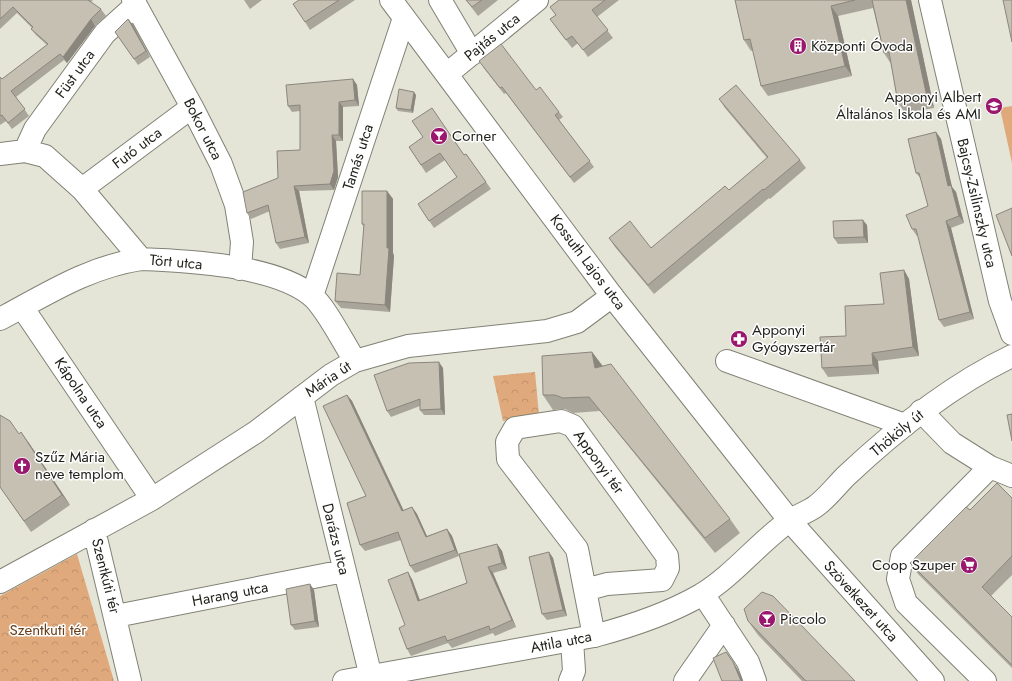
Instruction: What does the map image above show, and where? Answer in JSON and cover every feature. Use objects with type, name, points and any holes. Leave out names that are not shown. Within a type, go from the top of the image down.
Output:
[{"type":"street","name":"Kossuth Lajos utca","points":[[391,0],[612,296],[790,521]]},
{"type":"street","points":[[440,0],[472,54]]},
{"type":"street","name":"Pajtás utca","points":[[447,74],[537,0]]},
{"type":"street","name":"Bajcsy-Zsilinszky utca","points":[[930,0],[1000,300],[1012,334]]},
{"type":"street","name":"Bokor utca","points":[[135,2],[221,164],[236,205],[242,242],[240,269]]},
{"type":"street","name":"Füst utca","points":[[25,151],[35,129],[105,33],[135,2]]},
{"type":"street","name":"Tamás utca","points":[[312,296],[404,18]]},
{"type":"street","name":"Futó utca","points":[[82,190],[192,107]]},
{"type":"street","name":"Tört utca","points":[[0,154],[25,151],[45,156],[82,190],[141,259],[178,260],[240,269],[286,280],[312,296],[324,311],[355,361]]},
{"type":"street","points":[[0,319],[87,273],[117,263],[141,259]]},
{"type":"street","name":"Mária út","points":[[94,530],[152,499],[256,432],[330,375],[355,361],[408,346],[547,331],[577,322],[612,296]]},
{"type":"street","name":"Kápolna utca","points":[[22,307],[152,499]]},
{"type":"street","name":"Thököly út","points":[[757,550],[790,521],[816,506],[846,476],[921,411],[992,365],[1012,356]]},
{"type":"street","points":[[727,361],[905,425]]},
{"type":"street","name":"Darázs utca","points":[[302,396],[371,679]]},
{"type":"street","points":[[921,411],[952,443],[990,468],[1012,476]]},
{"type":"street","name":"Apponyi tér","points":[[585,590],[607,584],[662,580],[668,568],[667,556],[573,426],[561,421],[515,428],[507,442],[508,459],[576,549],[594,636]]},
{"type":"street","points":[[985,681],[906,603],[898,579],[902,556],[990,468]]},
{"type":"street","name":"Szövetkezet utca","points":[[790,521],[933,681]]},
{"type":"street","name":"Szentkúti tér","points":[[0,582],[94,530],[116,616],[130,681]]},
{"type":"street","name":"Attila utca","points":[[344,681],[371,679],[594,636],[635,625],[679,607],[703,594],[757,550]]},
{"type":"street","name":"Harang utca","points":[[116,616],[344,571]]},
{"type":"street","points":[[703,594],[748,662],[755,681]]},
{"type":"street","points":[[685,681],[724,625]]},
{"type":"street","points":[[570,681],[574,671],[572,640]]},
{"type":"green space","points":[[1012,106],[1012,163],[1000,108]]},
{"type":"green space","points":[[535,372],[539,415],[503,421],[493,376]]},
{"type":"green space","name":"Szentkuti tér","points":[[77,554],[114,681],[0,681],[0,596]]},
{"type":"building","points":[[0,0],[88,0],[101,9],[91,19],[63,57],[60,54],[11,91],[25,109],[8,123],[2,115],[0,116],[0,77],[2,79],[48,44],[31,29],[33,27],[13,7],[0,19]]},
{"type":"building","points":[[299,0],[339,0],[305,22],[293,4]]},
{"type":"building","points":[[466,0],[482,0],[472,7]]},
{"type":"building","points":[[559,0],[605,0],[592,10],[608,30],[583,50],[572,36],[566,40],[550,19],[556,15],[550,7]]},
{"type":"building","name":"Központi Óvoda","points":[[735,0],[855,0],[831,6],[845,66],[761,86],[750,39],[744,40]]},
{"type":"building","points":[[872,0],[906,0],[927,97],[898,103],[889,52],[884,53]]},
{"type":"building","points":[[1003,0],[1012,0],[1012,42]]},
{"type":"building","points":[[128,19],[146,51],[134,59],[115,32]]},
{"type":"building","points":[[501,44],[536,90],[540,87],[559,112],[555,115],[590,161],[570,177],[502,87],[500,88],[479,61]]},
{"type":"building","points":[[353,79],[355,100],[339,102],[339,135],[332,135],[334,171],[330,184],[294,186],[305,237],[276,243],[268,205],[247,213],[243,192],[278,178],[277,151],[300,150],[300,105],[288,106],[286,85]]},
{"type":"building","points":[[736,85],[800,160],[648,285],[609,238],[630,221],[651,248],[725,186],[729,190],[768,157],[719,99]]},
{"type":"building","points":[[399,89],[414,92],[411,110],[396,108]]},
{"type":"building","points":[[432,108],[464,155],[466,154],[486,182],[429,221],[418,204],[457,177],[440,153],[421,165],[409,147],[423,137],[412,121]]},
{"type":"building","points":[[936,132],[948,186],[951,185],[959,216],[946,221],[970,312],[939,320],[916,229],[912,229],[906,215],[928,206],[919,173],[916,173],[908,139]]},
{"type":"building","points":[[362,191],[387,191],[387,248],[389,248],[385,305],[335,301],[337,273],[360,275],[364,224],[362,224]]},
{"type":"building","points":[[1012,208],[1012,256],[996,215]]},
{"type":"building","points":[[863,220],[864,237],[834,238],[833,221]]},
{"type":"building","points":[[904,270],[913,347],[872,353],[873,365],[822,368],[820,337],[846,336],[845,306],[884,304],[880,273]]},
{"type":"building","points":[[592,352],[595,368],[611,364],[730,519],[705,538],[589,397],[563,398],[555,395],[543,395],[542,356]]},
{"type":"building","points":[[439,362],[441,409],[420,410],[420,399],[387,411],[374,375],[409,363]]},
{"type":"building","points":[[347,395],[402,511],[412,507],[426,537],[447,529],[455,550],[410,566],[398,532],[360,545],[347,503],[366,496],[323,406]]},
{"type":"building","points":[[1012,414],[1012,441],[1007,415]]},
{"type":"building","name":"Szűz Mária neve templom","points":[[0,415],[10,421],[19,434],[21,432],[62,495],[24,521],[0,487]]},
{"type":"building","points":[[997,483],[1012,498],[1012,556],[982,587],[1012,617],[1012,665],[910,563],[966,507],[970,510]]},
{"type":"building","points":[[497,544],[502,563],[488,567],[512,620],[490,630],[489,626],[447,641],[445,636],[407,649],[399,628],[405,625],[388,580],[408,572],[418,601],[467,583],[459,554]]},
{"type":"building","points":[[549,552],[563,610],[542,614],[529,557]]},
{"type":"building","points":[[310,584],[315,621],[291,625],[286,589]]},
{"type":"building","points":[[762,592],[773,596],[855,681],[806,681],[748,621],[744,609]]},
{"type":"building","points":[[726,652],[733,662],[741,681],[722,681],[713,658]]},
{"type":"place","name":"Központi Óvoda","points":[[798,46]]},
{"type":"place","name":"Apponyi Albert Általános Iskola és AMI","points":[[994,106]]},
{"type":"place","name":"Corner","points":[[439,136]]},
{"type":"place","name":"Apponyi Gyógyszertár","points":[[739,339]]},
{"type":"place","name":"Szűz Mária neve templom","points":[[22,466]]},
{"type":"place","name":"Coop Szuper","points":[[969,565]]},
{"type":"place","name":"Piccolo","points":[[767,619]]}]
